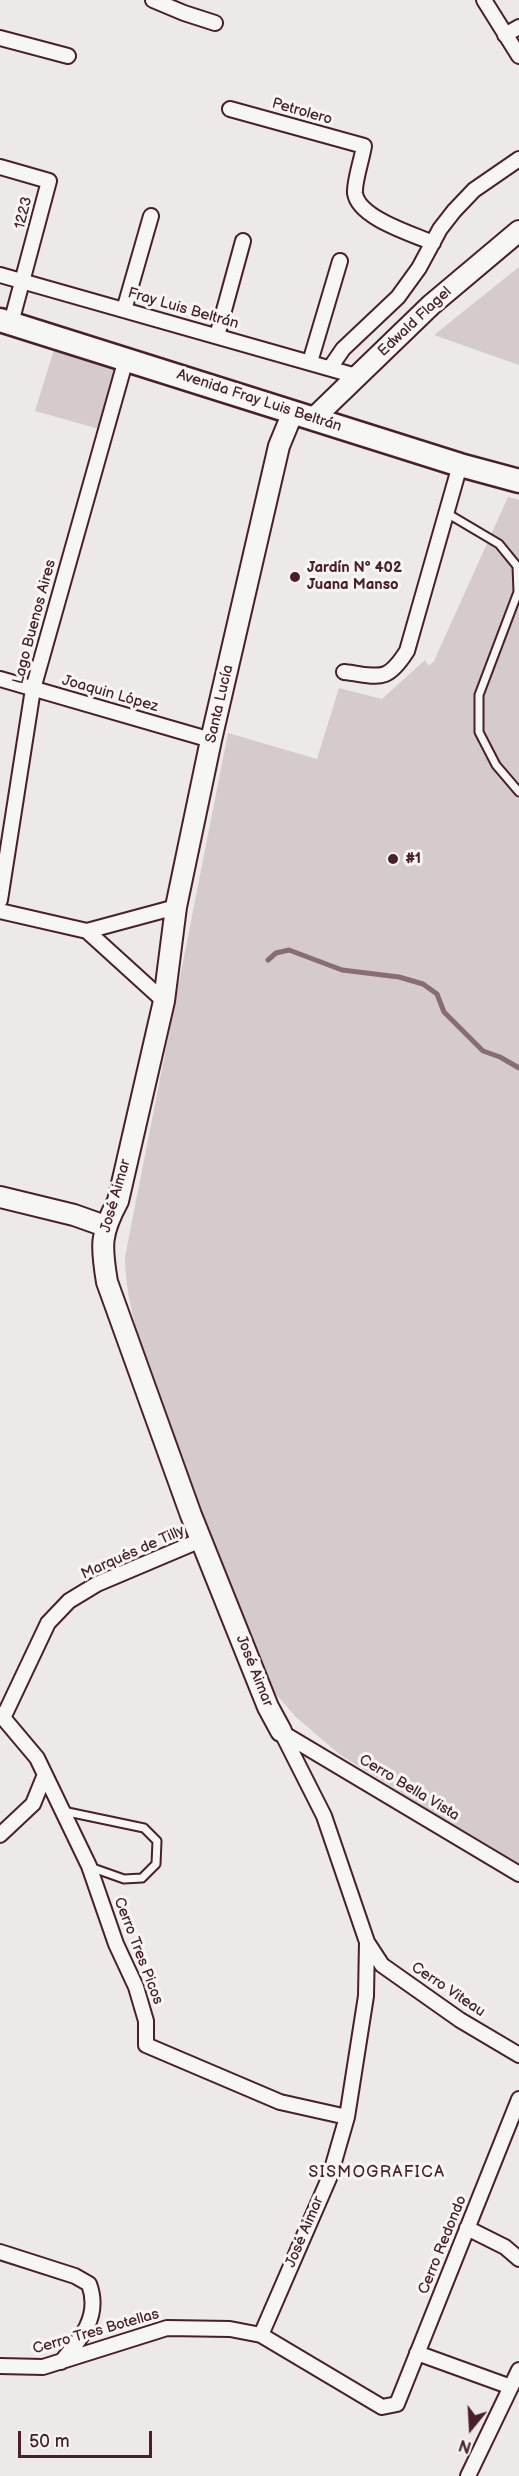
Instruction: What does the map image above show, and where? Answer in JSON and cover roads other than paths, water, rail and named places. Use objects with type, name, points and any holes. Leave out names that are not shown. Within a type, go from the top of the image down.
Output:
[{"type":"main road","name":"Avenida Fray Luis Beltrán","points":[[6,322],[460,465],[519,481]]},
{"type":"street","points":[[153,0],[215,23]]},
{"type":"street","points":[[484,0],[519,56]]},
{"type":"street","points":[[505,35],[519,27]]},
{"type":"street","points":[[0,38],[68,56]]},
{"type":"street","name":"Petrolero","points":[[230,109],[364,147],[355,193],[358,203],[372,216],[433,243]]},
{"type":"street","name":"Edwald Flagel","points":[[330,368],[343,349],[398,297],[454,211],[474,190],[519,159]]},
{"type":"street","name":"1223","points":[[0,167],[49,181],[23,281],[6,322]]},
{"type":"street","points":[[124,310],[151,216]]},
{"type":"street","name":"Edwald Flagel","points":[[315,418],[430,305],[519,231]]},
{"type":"street","points":[[216,336],[243,241]]},
{"type":"street","points":[[310,362],[340,261]]},
{"type":"street","name":"Fray Luis Beltrán","points":[[0,275],[356,376]]},
{"type":"street","name":"Lago Buenos Aires","points":[[0,900],[33,689],[126,359]]},
{"type":"street","name":"Santa Lucía","points":[[164,1001],[176,907],[211,740],[279,446],[293,412]]},
{"type":"street","points":[[344,672],[383,676],[397,668],[407,651],[460,465]]},
{"type":"street","name":"Joaquin López","points":[[0,679],[211,740]]},
{"type":"street","points":[[0,911],[87,931],[176,907]]},
{"type":"street","points":[[87,931],[164,1001]]},
{"type":"street","name":"José Aimar","points":[[164,1001],[118,1202],[105,1226],[103,1257],[107,1282],[201,1540],[268,1707],[324,1816],[367,1942],[366,1996],[347,2117],[330,2175],[261,2335]]},
{"type":"street","points":[[0,1197],[74,1215],[105,1226]]},
{"type":"street","name":"Marqués de Tilly","points":[[1,1715],[48,1623],[69,1601],[97,1584],[201,1540]]},
{"type":"street","name":"Cerro Tres Picos","points":[[1,1715],[37,1758],[44,1777],[89,1866],[116,1944],[136,1987],[146,2021],[146,2045],[280,2102],[347,2117]]},
{"type":"street","name":"Cerro Bella Vista","points":[[281,1731],[519,1874]]},
{"type":"street","points":[[0,1835],[33,1804],[44,1777]]},
{"type":"street","name":"Cerro Viteau","points":[[367,1942],[382,1965],[460,2020],[519,2055]]},
{"type":"street","name":"Cerro Redondo","points":[[397,2404],[519,2099]]},
{"type":"street","points":[[467,2228],[505,2247],[519,2259]]},
{"type":"street","points":[[0,2252],[75,2276],[89,2284],[94,2295],[93,2315],[84,2336],[61,2362]]},
{"type":"street","name":"Cerro Tres Botellas","points":[[0,2366],[43,2367],[167,2328],[230,2329],[261,2335],[382,2407],[397,2404]]},
{"type":"street","points":[[417,2354],[511,2386]]},
{"type":"street","points":[[468,2476],[519,2370]]},
{"type":"lane","points":[[445,512],[499,544],[517,566],[519,592],[479,695],[479,732],[496,765],[519,792]]},
{"type":"lane","points":[[63,1811],[144,1828],[157,1841],[156,1864],[142,1878],[124,1879],[89,1866]]},
{"type":"waterway","points":[[268,960],[276,953],[289,950],[342,970],[399,977],[423,984],[437,994],[444,1012],[483,1051],[500,1057],[519,1068]]},
{"type":"place","name":"Jardín Nº 402 Juana Manso","points":[[295,577]]},
{"type":"place","name":"#1","points":[[393,859]]},
{"type":"district","name":"SISMOGRAFICA","points":[[377,2173]]}]
